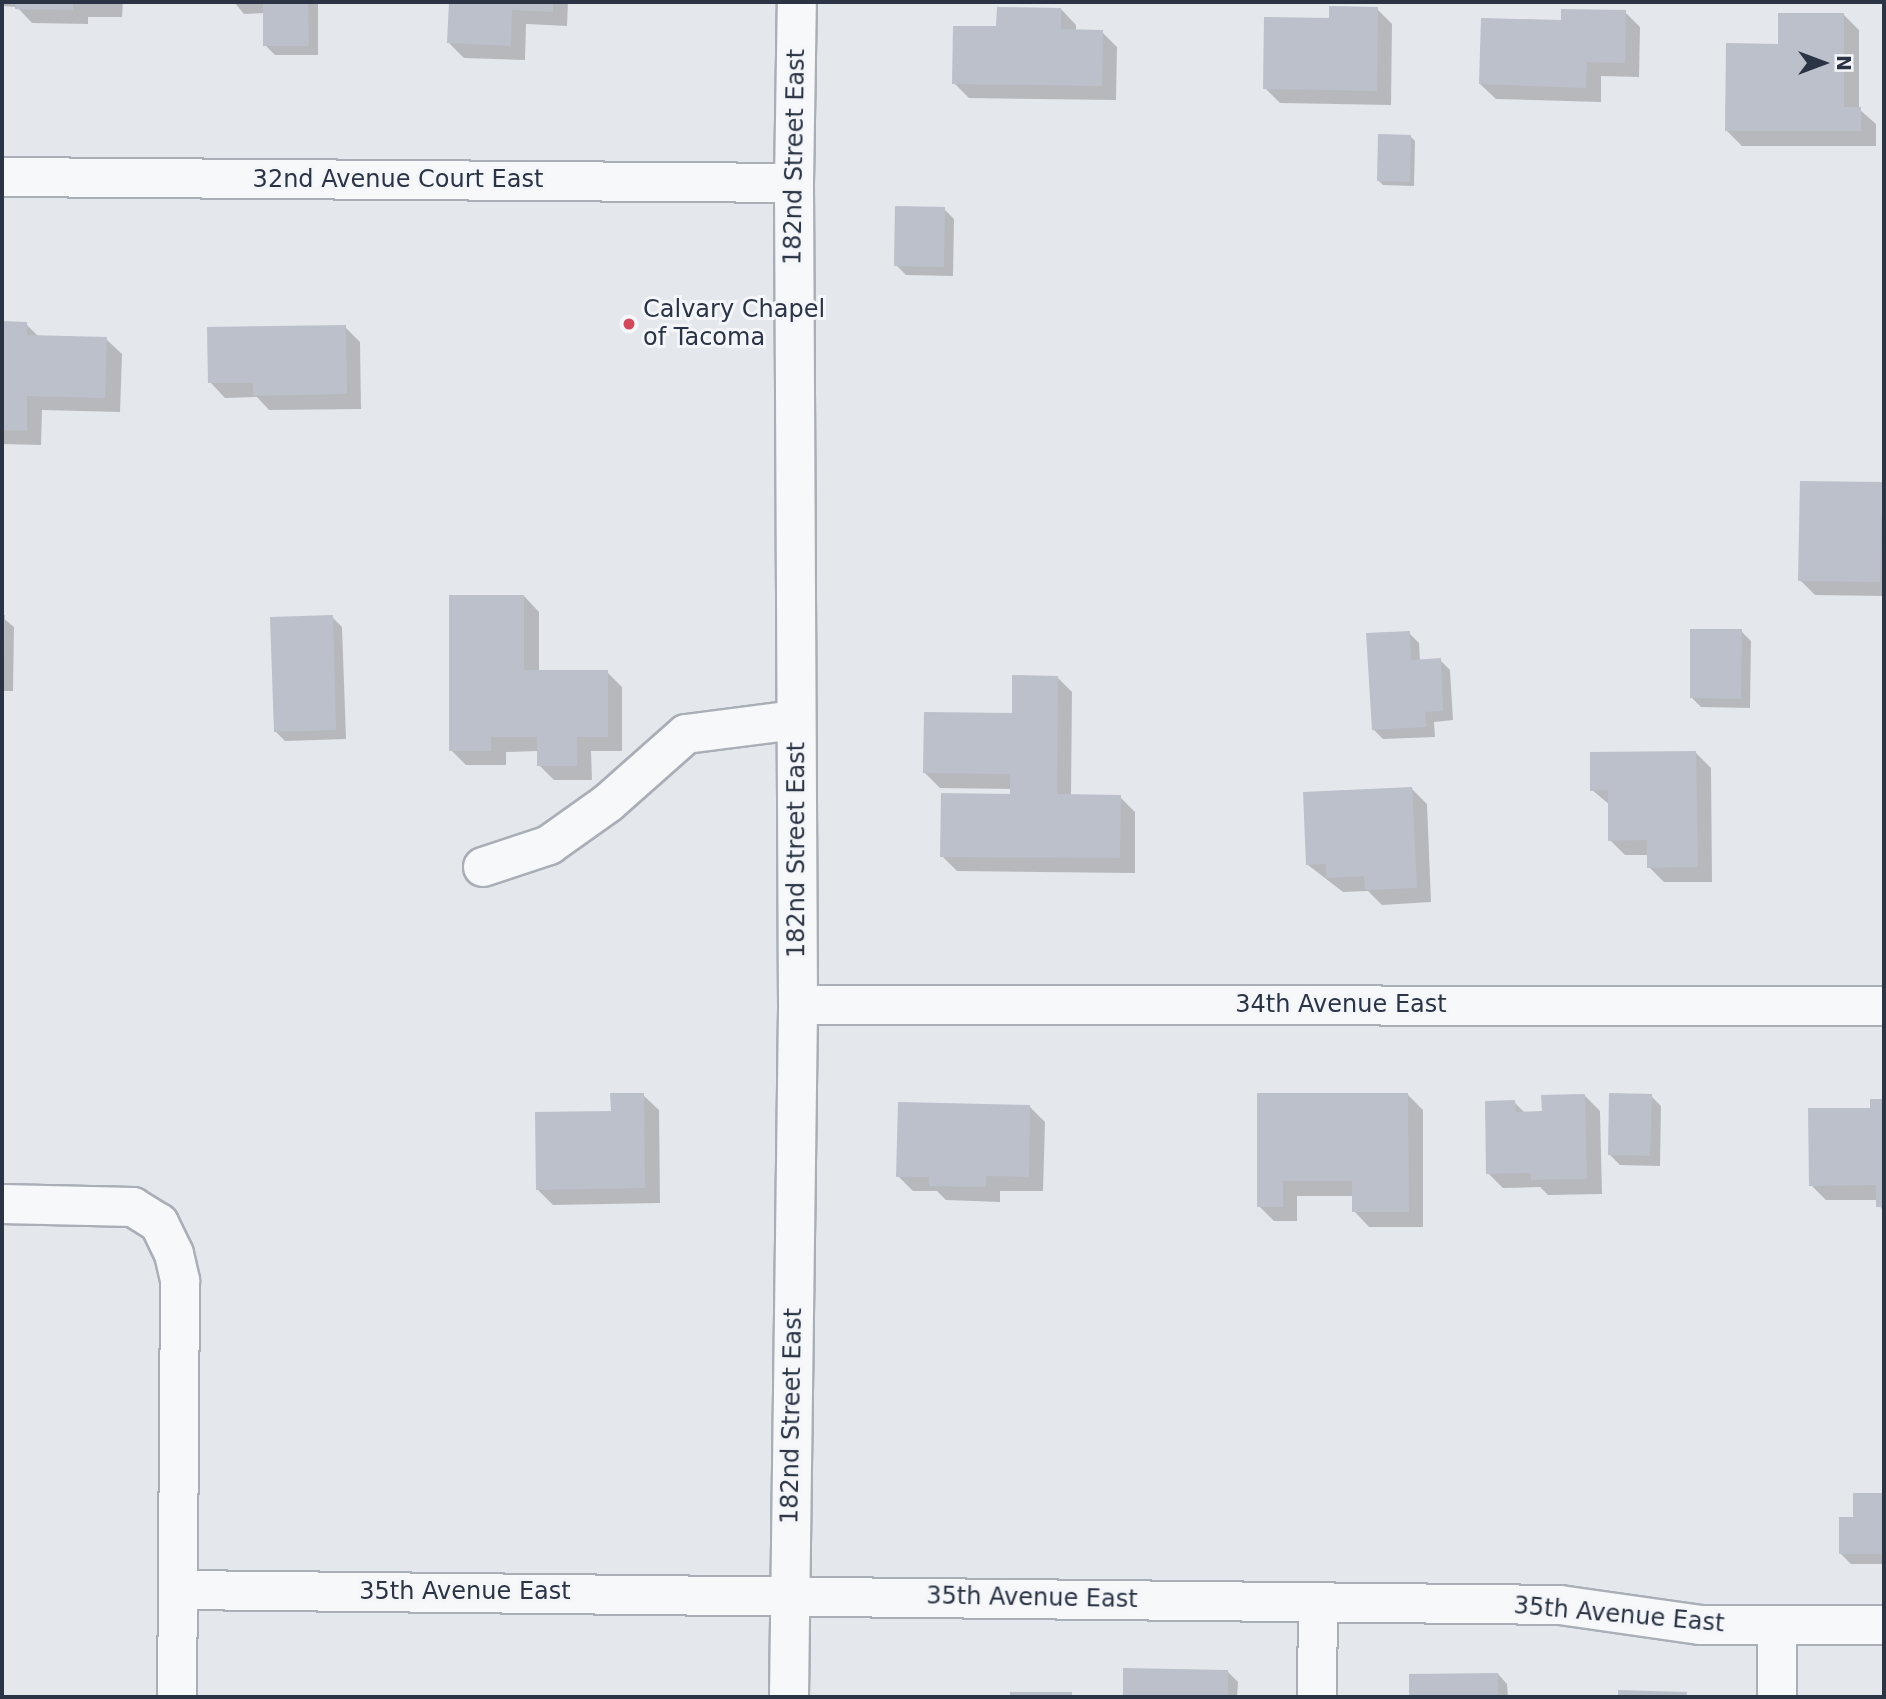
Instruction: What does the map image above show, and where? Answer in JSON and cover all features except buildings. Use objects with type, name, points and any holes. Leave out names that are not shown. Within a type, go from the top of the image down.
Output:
[{"type":"street","name":"182nd Street East","points":[[789,1697],[798,1005],[794,183],[797,2]]},
{"type":"street","name":"32nd Avenue Court East","points":[[2,177],[794,183]]},
{"type":"street","points":[[482,867],[550,845],[608,803],[686,734],[796,720]]},
{"type":"street","name":"34th Avenue East","points":[[798,1005],[1884,1006]]},
{"type":"street","points":[[2,1204],[133,1207],[152,1217],[167,1238],[180,1282],[177,1697]]},
{"type":"street","name":"35th Avenue East","points":[[178,1590],[1560,1605],[1700,1625],[1884,1625]]},
{"type":"street","points":[[1317,1697],[1318,1602]]},
{"type":"street","points":[[1777,1625],[1777,1697]]},
{"type":"place","name":"Calvary Chapel of Tacoma","points":[[629,324]]}]
